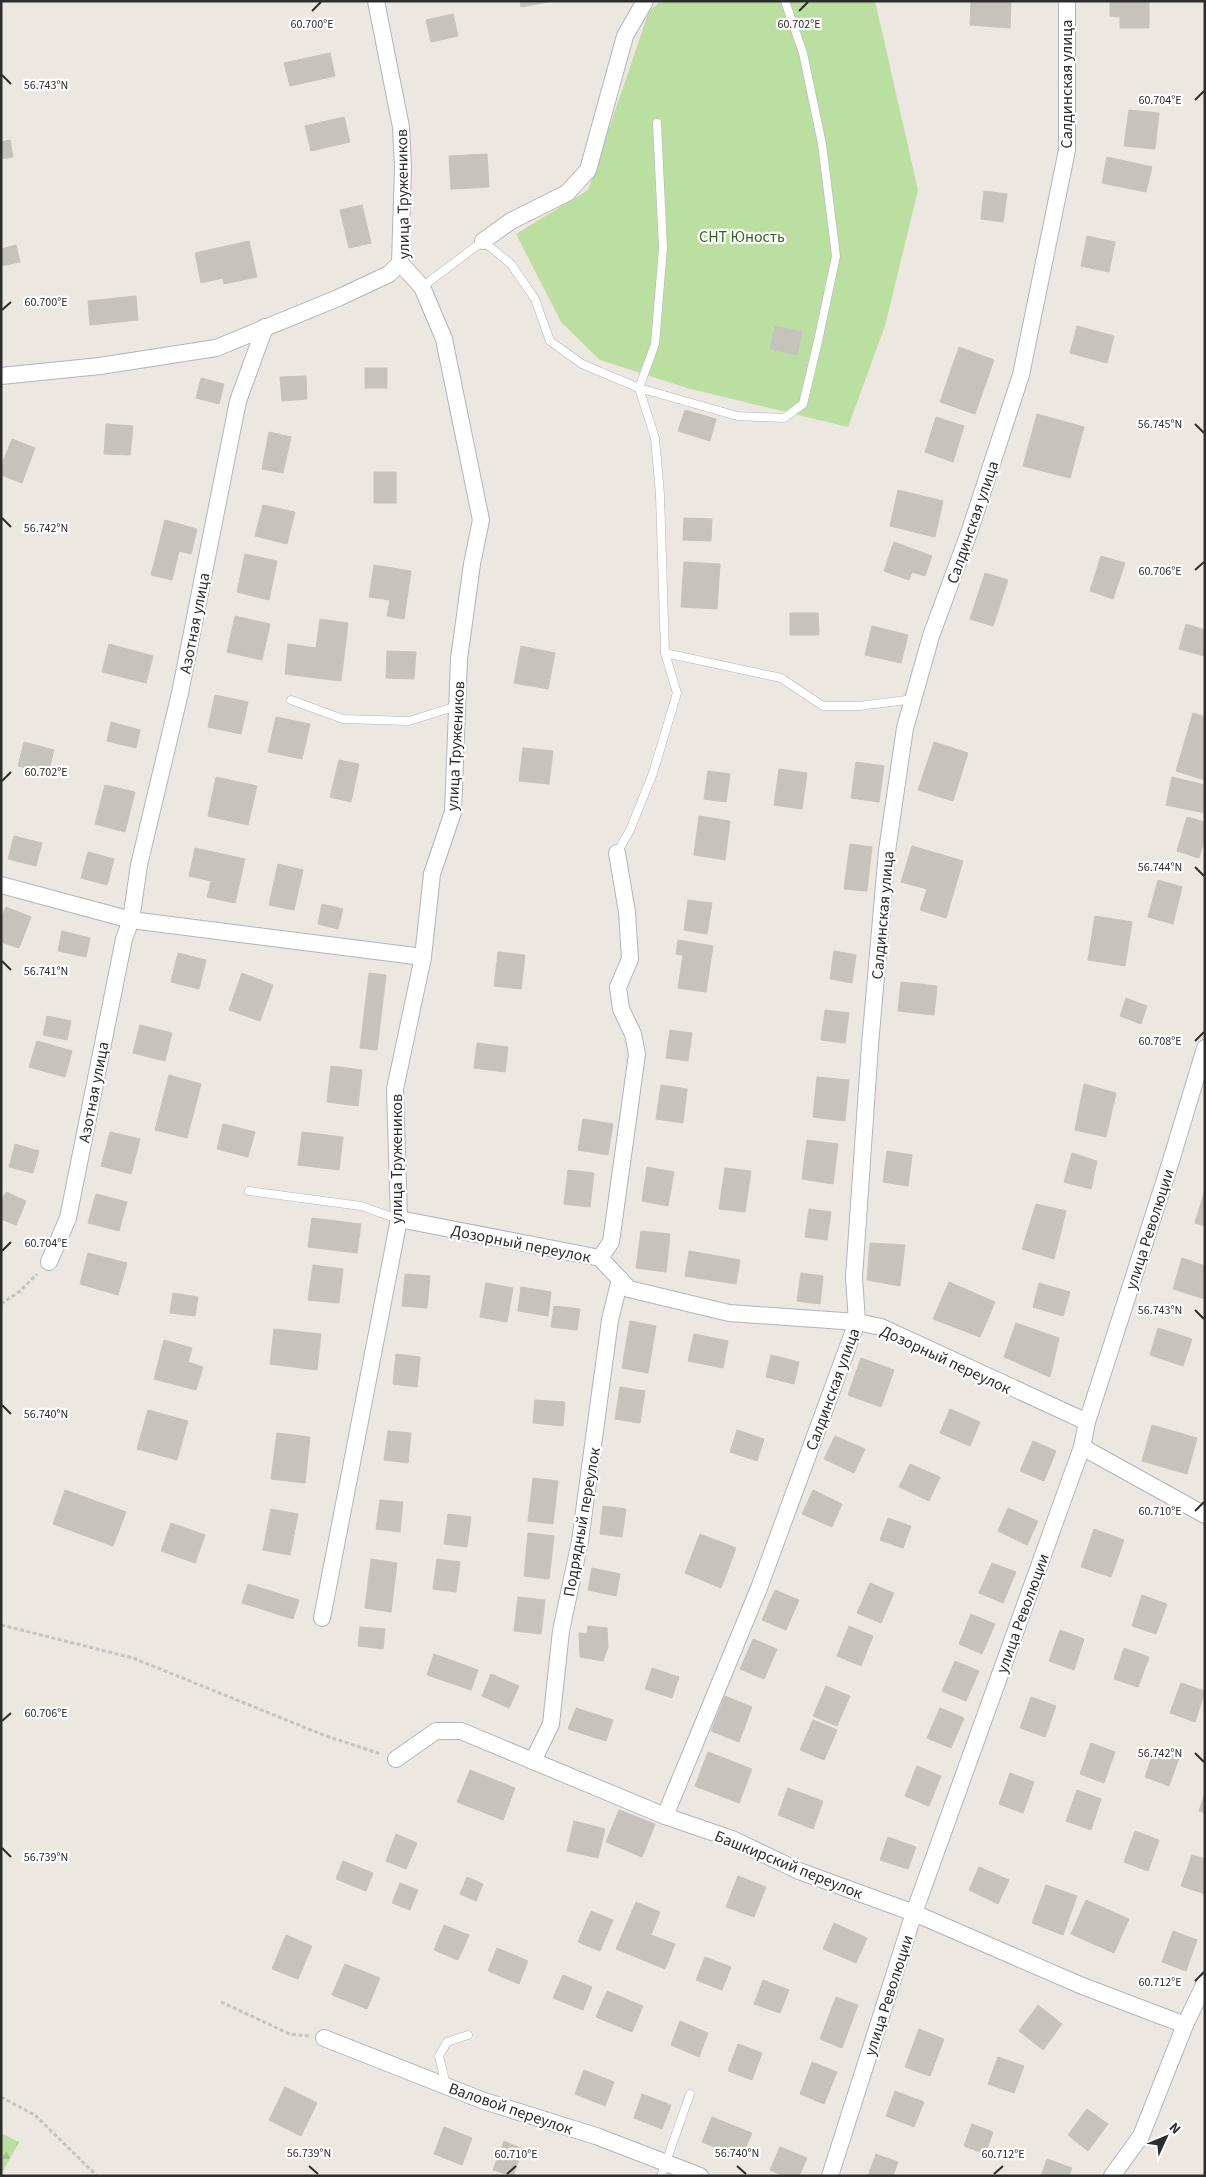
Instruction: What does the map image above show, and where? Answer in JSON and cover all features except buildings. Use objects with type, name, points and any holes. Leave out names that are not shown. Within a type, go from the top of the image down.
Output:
[{"type":"street","name":"улица Тружеников","points":[[322,1618],[399,1219],[395,1090],[423,957],[432,874],[453,812],[459,660],[472,564],[481,520],[444,339],[422,288],[400,263],[403,168],[401,126],[376,1]]},
{"type":"street","points":[[483,241],[511,221],[567,192],[588,170],[626,36],[644,1]]},
{"type":"street","name":"Салдинская улица","points":[[665,1816],[759,1588],[857,1322],[854,1277],[870,1045],[887,851],[905,728],[931,636],[970,530],[1021,375],[1067,150],[1066,1]]},
{"type":"street","points":[[1,376],[100,366],[216,348],[355,290],[389,274],[400,263]]},
{"type":"street","name":"Азотная улица","points":[[49,1262],[68,1218],[124,939],[131,920],[139,865],[180,693],[238,401],[265,327]]},
{"type":"street","points":[[600,1258],[611,1242],[637,1054],[633,1034],[620,1009],[618,987],[630,959],[627,912],[617,853]]},
{"type":"street","points":[[1,885],[131,920],[423,957]]},
{"type":"street","name":"улица Революции","points":[[830,2176],[914,1913],[1082,1448],[1086,1422],[1170,1164],[1205,1048]]},
{"type":"street","name":"Дозорный переулок","points":[[399,1219],[600,1258],[629,1289],[729,1314],[857,1322],[881,1327],[1086,1422]]},
{"type":"street","name":"Подрядный переулок","points":[[533,1761],[551,1724],[562,1631],[580,1541],[610,1320],[620,1279]]},
{"type":"street","points":[[1082,1448],[1205,1515]]},
{"type":"street","name":"Башкирский переулок","points":[[396,1759],[436,1731],[461,1731],[665,1816],[732,1839],[799,1871],[914,1913],[1080,1985],[1185,2025]]},
{"type":"street","points":[[1112,2176],[1140,2136],[1185,2025],[1205,1983]]},
{"type":"street","name":"Валовой переулок","points":[[324,2038],[484,2101],[596,2136],[664,2169],[700,2176]]},
{"type":"lane","points":[[422,288],[483,241],[511,264],[535,299],[550,341],[582,364],[620,378],[639,388],[737,416],[784,418],[802,404],[836,256],[822,144],[803,53],[785,1]]},
{"type":"lane","points":[[617,853],[630,830],[653,773],[677,693],[665,653],[660,495],[655,438],[639,388],[654,344],[663,248],[657,123]]},
{"type":"lane","points":[[665,653],[781,678],[823,706],[859,706],[914,699]]},
{"type":"lane","points":[[291,700],[343,719],[409,721],[458,706]]},
{"type":"lane","points":[[249,1191],[361,1206],[399,1219]]},
{"type":"lane","points":[[446,2086],[439,2056],[447,2042],[468,2035]]},
{"type":"lane","points":[[664,2169],[690,2094]]},
{"type":"path","points":[[1,1304],[20,1291],[49,1262]]},
{"type":"path","points":[[1,1625],[133,1658],[326,1736],[396,1759]]},
{"type":"path","points":[[221,2002],[290,2034],[324,2038]]},
{"type":"path","points":[[1,2097],[35,2115],[97,2176]]},
{"type":"green space","name":"СНТ Юность","points":[[661,1],[875,1],[918,190],[885,326],[848,427],[687,388],[600,360],[561,322],[516,234],[588,190],[649,11]]},
{"type":"green space","points":[[1,2133],[19,2142],[1,2175]]}]
